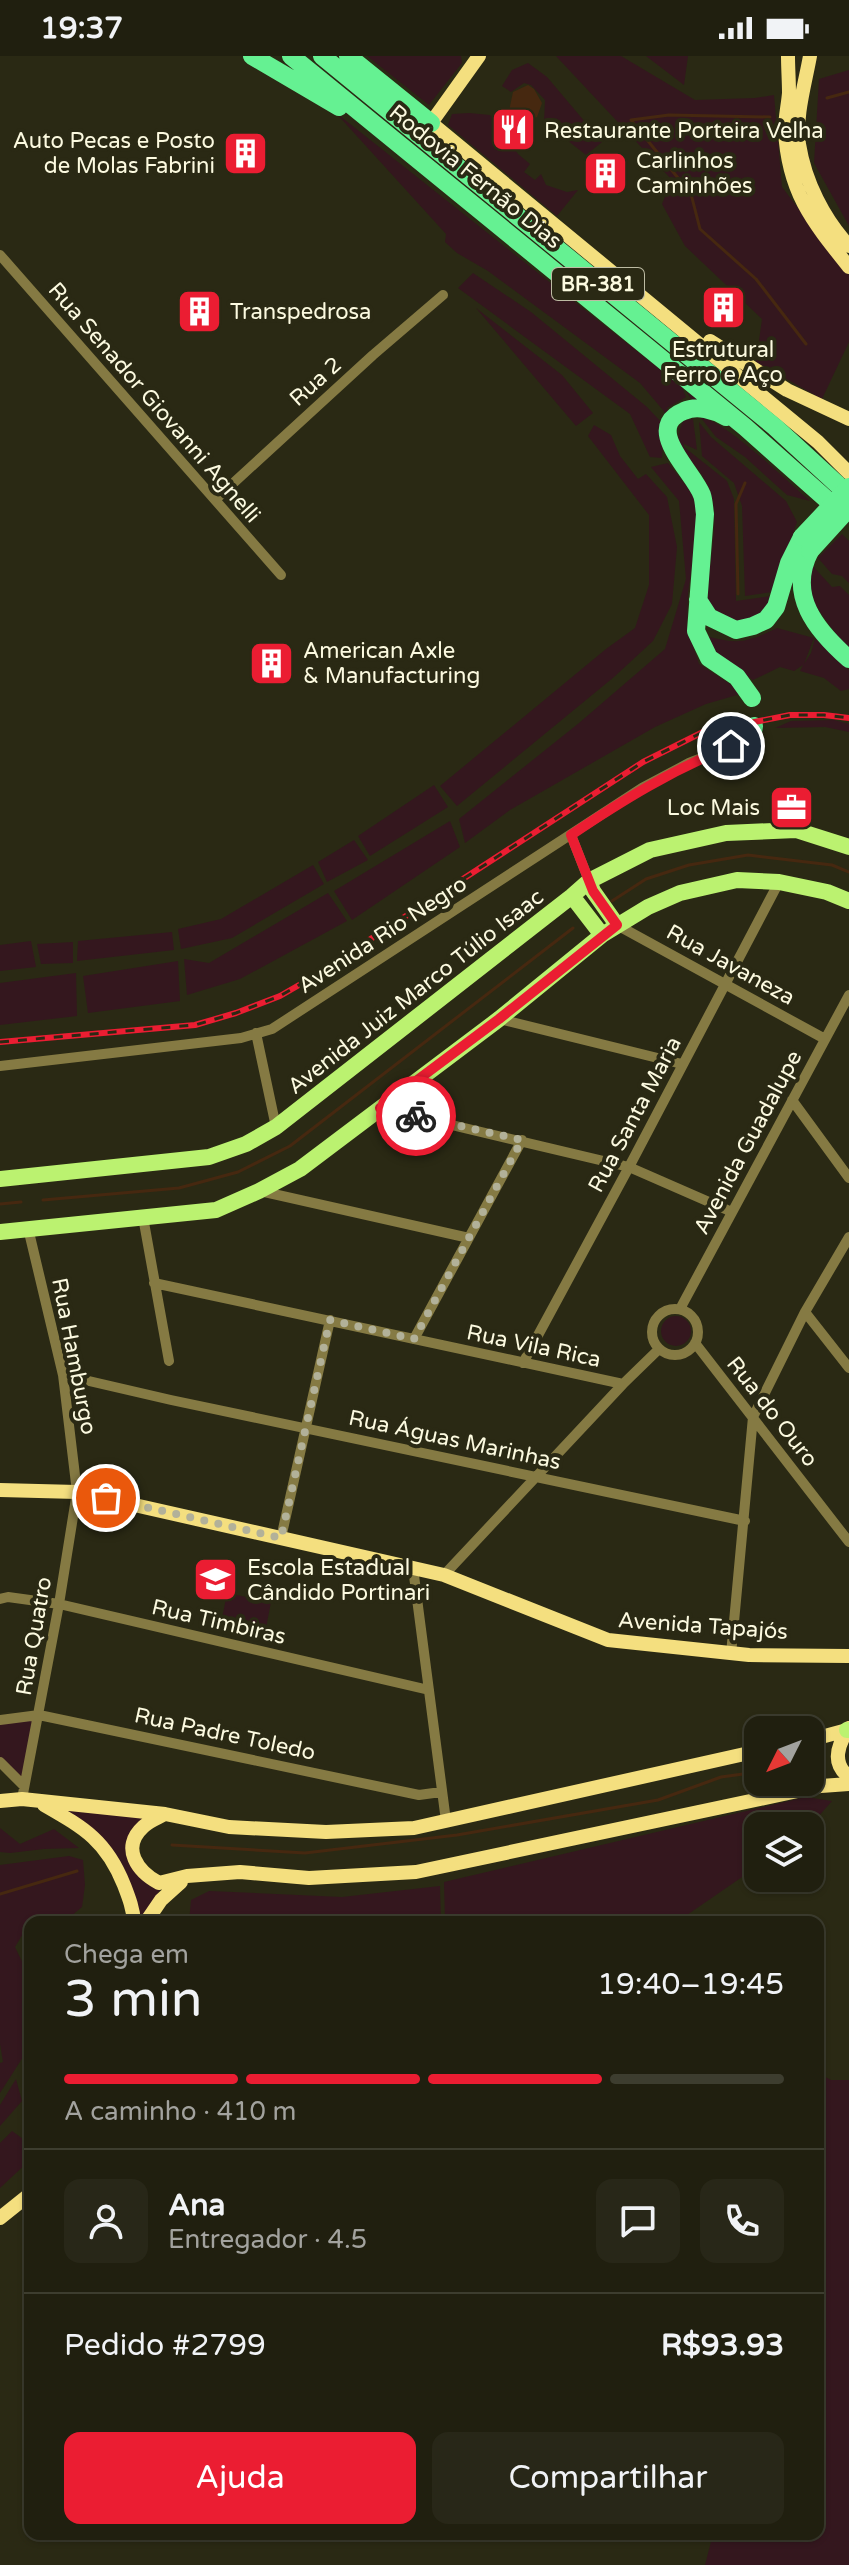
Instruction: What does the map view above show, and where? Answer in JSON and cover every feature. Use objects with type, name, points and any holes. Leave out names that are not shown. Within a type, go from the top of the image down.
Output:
[{"type":"highway","points":[[252,56],[386,133]]},
{"type":"highway","name":"Rodovia Fernão Dias","points":[[291,56],[745,427],[849,519]]},
{"type":"highway","name":"Rodovia Fernão Dias","points":[[322,56],[775,427],[849,495]]},
{"type":"highway","name":"BR-381","points":[[348,56],[431,123]]},
{"type":"highway","points":[[745,427],[720,414],[691,408],[676,414],[668,424],[667,434],[671,446],[702,496],[705,514],[696,631],[709,658],[737,677],[752,698]]},
{"type":"highway","points":[[698,600],[709,617],[736,630],[766,620],[776,607],[789,563],[849,487]]},
{"type":"highway","points":[[849,508],[806,544],[800,578],[808,611],[824,635],[849,659]]},
{"type":"main road","points":[[431,123],[479,56]]},
{"type":"main road","points":[[788,56],[789,90],[785,127],[789,169],[801,202],[849,267]]},
{"type":"main road","points":[[810,56],[799,121],[799,144],[816,198],[833,229],[849,246]]},
{"type":"main road","name":"BR-381","points":[[431,123],[651,302],[818,442],[849,473]]},
{"type":"main road","points":[[651,302],[787,390],[849,419]]},
{"type":"main road","name":"Avenida Juiz Marco Túlio Isaac","points":[[0,1179],[209,1157],[246,1144],[276,1127],[589,881],[650,850],[726,833],[796,830],[849,847]]},
{"type":"main road","points":[[0,1232],[216,1210],[259,1191],[300,1169],[499,1019],[602,935],[680,893],[737,880],[779,882],[827,892],[849,901]]},
{"type":"main road","points":[[589,881],[617,925]]},
{"type":"main road","points":[[572,896],[602,935]]},
{"type":"main road","name":"Avenida Tapajós","points":[[0,1490],[77,1492],[444,1575],[608,1640],[731,1654],[849,1656]]},
{"type":"main road","points":[[818,1654],[841,1659],[849,1666]]},
{"type":"main road","points":[[824,1736],[848,1729]]},
{"type":"main road","points":[[848,1729],[838,1747],[837,1757],[841,1771],[849,1777]]},
{"type":"main road","points":[[0,1801],[28,1795],[165,1814],[229,1827],[326,1832],[414,1828],[744,1754]]},
{"type":"main road","points":[[165,1814],[138,1832],[133,1847],[135,1862],[144,1875],[159,1883],[187,1876],[240,1872],[309,1878],[416,1872],[821,1786],[849,1784]]},
{"type":"main road","points":[[28,1795],[90,1834],[110,1854],[134,1916]]},
{"type":"main road","points":[[150,1916],[161,1900],[187,1876]]},
{"type":"main road","points":[[0,2218],[24,2199]]},
{"type":"street","name":"Rua Senador Giovanni Agnelli","points":[[0,255],[281,575]]},
{"type":"street","name":"Rua 2","points":[[216,499],[443,295]]},
{"type":"street","name":"Avenida Rio Negro","points":[[0,1066],[241,1038],[272,1029],[642,788],[753,732]]},
{"type":"street","points":[[571,835],[589,881]]},
{"type":"street","name":"Rua Santa Maria","points":[[523,1363],[779,882]]},
{"type":"street","name":"Rua Javaneza","points":[[617,925],[825,1039]]},
{"type":"street","name":"Avenida Guadalupe","points":[[680,1309],[849,995]]},
{"type":"street","points":[[499,1019],[682,1064]]},
{"type":"street","points":[[256,1033],[276,1127]]},
{"type":"street","points":[[792,1100],[849,1178]]},
{"type":"street","points":[[380,1108],[629,1167],[732,1212]]},
{"type":"street","points":[[414,1339],[522,1140]]},
{"type":"street","points":[[259,1191],[469,1238]]},
{"type":"street","points":[[143,1217],[169,1361]]},
{"type":"street","name":"Rua Hamburgo","points":[[28,1228],[63,1375],[77,1492]]},
{"type":"street","points":[[731,1654],[753,1417],[805,1312],[849,1237]]},
{"type":"street","name":"Rua Vila Rica","points":[[154,1283],[623,1384]]},
{"type":"street","points":[[665,1310],[687,1312],[696,1322],[698,1337],[695,1343],[678,1355],[665,1353],[652,1336],[654,1321],[665,1310]]},
{"type":"street","points":[[805,1312],[849,1368]]},
{"type":"street","points":[[281,1538],[330,1320]]},
{"type":"street","name":"Rua do Ouro","points":[[695,1343],[849,1542]]},
{"type":"street","points":[[444,1575],[659,1349]]},
{"type":"street","name":"Rua Águas Marinhas","points":[[63,1375],[745,1521]]},
{"type":"street","name":"Rua Quatro","points":[[28,1795],[77,1492]]},
{"type":"street","points":[[413,1568],[446,1821]]},
{"type":"street","name":"Rua Timbiras","points":[[0,1599],[8,1597],[59,1604],[429,1690]]},
{"type":"street","name":"Rua Padre Toledo","points":[[0,1720],[39,1715],[419,1795],[441,1792]]},
{"type":"street","points":[[0,1762],[28,1795]]},
{"type":"shaded area","points":[[367,56],[461,56],[462,63],[429,105]]},
{"type":"shaded area","points":[[556,56],[621,56],[695,100],[774,95],[782,187],[849,275],[849,342],[822,399],[756,362],[762,319],[685,246],[662,204],[672,180]]},
{"type":"shaded area","points":[[646,56],[688,56],[684,85]]},
{"type":"shaded area","points":[[528,63],[547,77],[602,142],[586,155],[544,122],[545,100],[531,85],[524,83],[511,92],[502,86],[512,70]]},
{"type":"shaded area","points":[[849,70],[849,226],[814,163],[819,79]]},
{"type":"shaded area","points":[[528,85],[542,103],[537,117],[519,124],[509,111],[513,92]]},
{"type":"shaded area","points":[[335,112],[682,387],[686,397],[667,408],[669,412],[692,401],[686,390],[704,405],[668,416],[640,383],[488,271],[457,253],[445,242],[446,234]]},
{"type":"shaded area","points":[[452,114],[490,115],[518,154],[530,164],[524,172],[535,180],[541,174],[546,185],[567,192],[578,190],[557,216],[448,125]]},
{"type":"shaded area","points":[[473,273],[531,312],[647,407],[664,425],[662,458],[650,457],[630,414],[458,288]]},
{"type":"shaded area","points":[[476,308],[562,375],[593,413],[576,426]]},
{"type":"shaded area","points":[[701,418],[740,440],[810,501],[787,495],[745,457],[716,437]]},
{"type":"shaded area","points":[[693,419],[697,450],[684,444],[684,447],[727,481],[734,499],[736,601],[771,596],[764,611],[751,620],[735,622],[727,619],[717,614],[706,600],[714,508],[703,477],[682,451],[678,439],[683,421]]},
{"type":"shaded area","points":[[699,422],[711,437],[786,501],[797,522],[772,592],[745,596],[742,506],[734,483],[702,456]]},
{"type":"shaded area","points":[[594,425],[611,435],[620,456],[638,479],[646,474],[667,497],[677,547],[672,604],[653,641],[614,677],[457,806],[440,786],[635,628],[649,585],[649,515],[588,436]]},
{"type":"shaded area","points":[[668,463],[696,498],[698,529],[688,592],[687,628],[699,664],[744,693],[706,704],[655,727],[510,810],[465,843],[459,819],[665,649],[686,579],[679,501],[651,467]]},
{"type":"shaded area","points":[[842,534],[849,541],[849,583],[842,576],[832,574],[818,558]]},
{"type":"shaded area","points":[[810,563],[832,587],[840,586],[849,595],[849,647],[840,640],[811,599]]},
{"type":"shaded area","points":[[777,628],[814,638],[804,664],[815,638],[849,670],[849,689],[841,691],[824,678],[800,671],[803,665],[794,671],[780,667],[753,680],[711,651],[703,635],[741,641]]},
{"type":"shaded area","points":[[834,720],[849,724],[849,732],[825,727],[775,728],[791,721]]},
{"type":"shaded area","points":[[434,785],[448,807],[370,856],[358,836]]},
{"type":"shaded area","points":[[450,821],[460,847],[352,920],[334,891]]},
{"type":"shaded area","points":[[354,840],[368,860],[327,882],[318,862]]},
{"type":"shaded area","points":[[313,865],[324,884],[232,938],[181,949],[178,929],[221,919]]},
{"type":"shaded area","points":[[328,893],[347,921],[240,979],[187,995],[184,959],[209,963]]},
{"type":"shaded area","points":[[172,932],[174,950],[77,961],[78,941]]},
{"type":"shaded area","points":[[31,941],[36,967],[0,971],[0,945]]},
{"type":"shaded area","points":[[73,942],[73,963],[41,964],[37,944]]},
{"type":"shaded area","points":[[178,961],[180,1001],[88,1013],[83,976]]},
{"type":"shaded area","points":[[76,973],[77,1016],[0,1025],[0,983]]},
{"type":"shaded area","points":[[676,1316],[687,1320],[691,1331],[687,1342],[676,1346],[665,1342],[661,1331],[665,1320]]},
{"type":"shaded area","points":[[227,1593],[271,1602],[265,1633],[221,1624]]},
{"type":"shaded area","points":[[35,1718],[23,1780],[0,1757],[0,1724]]},
{"type":"shaded area","points":[[806,1797],[832,1801],[822,1812],[744,1812],[744,1876],[687,1916],[445,1916],[444,1882]]},
{"type":"shaded area","points":[[63,1810],[143,1817],[128,1844],[161,1888],[145,1916],[140,1916],[116,1856],[81,1821]]},
{"type":"shaded area","points":[[0,1828],[20,1844],[54,1829],[79,1848],[0,1852]]},
{"type":"shaded area","points":[[69,1856],[83,1860],[85,1885],[82,1907],[71,1916],[24,1916],[24,1932],[15,1947],[24,1966],[24,2055],[0,2093],[0,2063],[3,2062],[0,2044],[0,1865]]},
{"type":"shaded area","points":[[440,1886],[441,1916],[190,1916],[191,1900],[209,1891],[342,1897]]},
{"type":"shaded area","points":[[824,2076],[831,2080],[849,2080],[849,2565],[705,2565],[711,2540],[824,2540]]},
{"type":"shaded area","points":[[16,2079],[22,2101],[0,2126],[0,2105]]},
{"type":"shaded area","points":[[12,2131],[24,2140],[24,2166],[0,2188],[0,2143]]},
{"type":"waterway","points":[[827,98],[849,92]]},
{"type":"waterway","points":[[770,117],[669,115],[631,120],[691,194],[700,229],[756,279],[806,344]]},
{"type":"waterway","points":[[738,594],[736,504],[745,483]]},
{"type":"waterway","points":[[612,901],[646,879],[689,865],[748,855],[832,865],[849,872]]},
{"type":"waterway","points":[[43,1200],[179,1188],[238,1172],[290,1146],[573,928]]},
{"type":"waterway","points":[[0,1204],[21,1202]]},
{"type":"waterway","points":[[172,1845],[305,1853],[457,1835],[658,1800],[721,1777],[744,1774]]},
{"type":"waterway","points":[[0,1894],[77,1871]]},
{"type":"railway","points":[[0,1042],[195,1025],[236,1013],[280,996],[306,981],[643,762],[703,732],[790,715],[849,718]]},
{"type":"way so far","points":[[106,1498],[281,1538],[330,1320],[414,1339],[522,1140],[416,1116]]},
{"type":"place","name":"Restaurante Porteira Velha","points":[[513,130]]},
{"type":"place","name":"Auto Pecas e Posto de Molas Fabrini","points":[[246,153]]},
{"type":"place","name":"Carlinhos Caminhões","points":[[605,173]]},
{"type":"place","name":"Estrutural Ferro e Aço","points":[[723,308]]},
{"type":"place","name":"Transpedrosa","points":[[199,311]]},
{"type":"place","name":"American Axle & Manufacturing","points":[[272,663]]},
{"type":"place","name":"Loc Mais","points":[[791,807]]},
{"type":"place","name":"Escola Estadual Cândido Portinari","points":[[216,1580]]},
{"type":"route","points":[[416,1116],[380,1108],[617,925],[593,891],[571,835],[642,788],[689,763],[731,746]]}]
